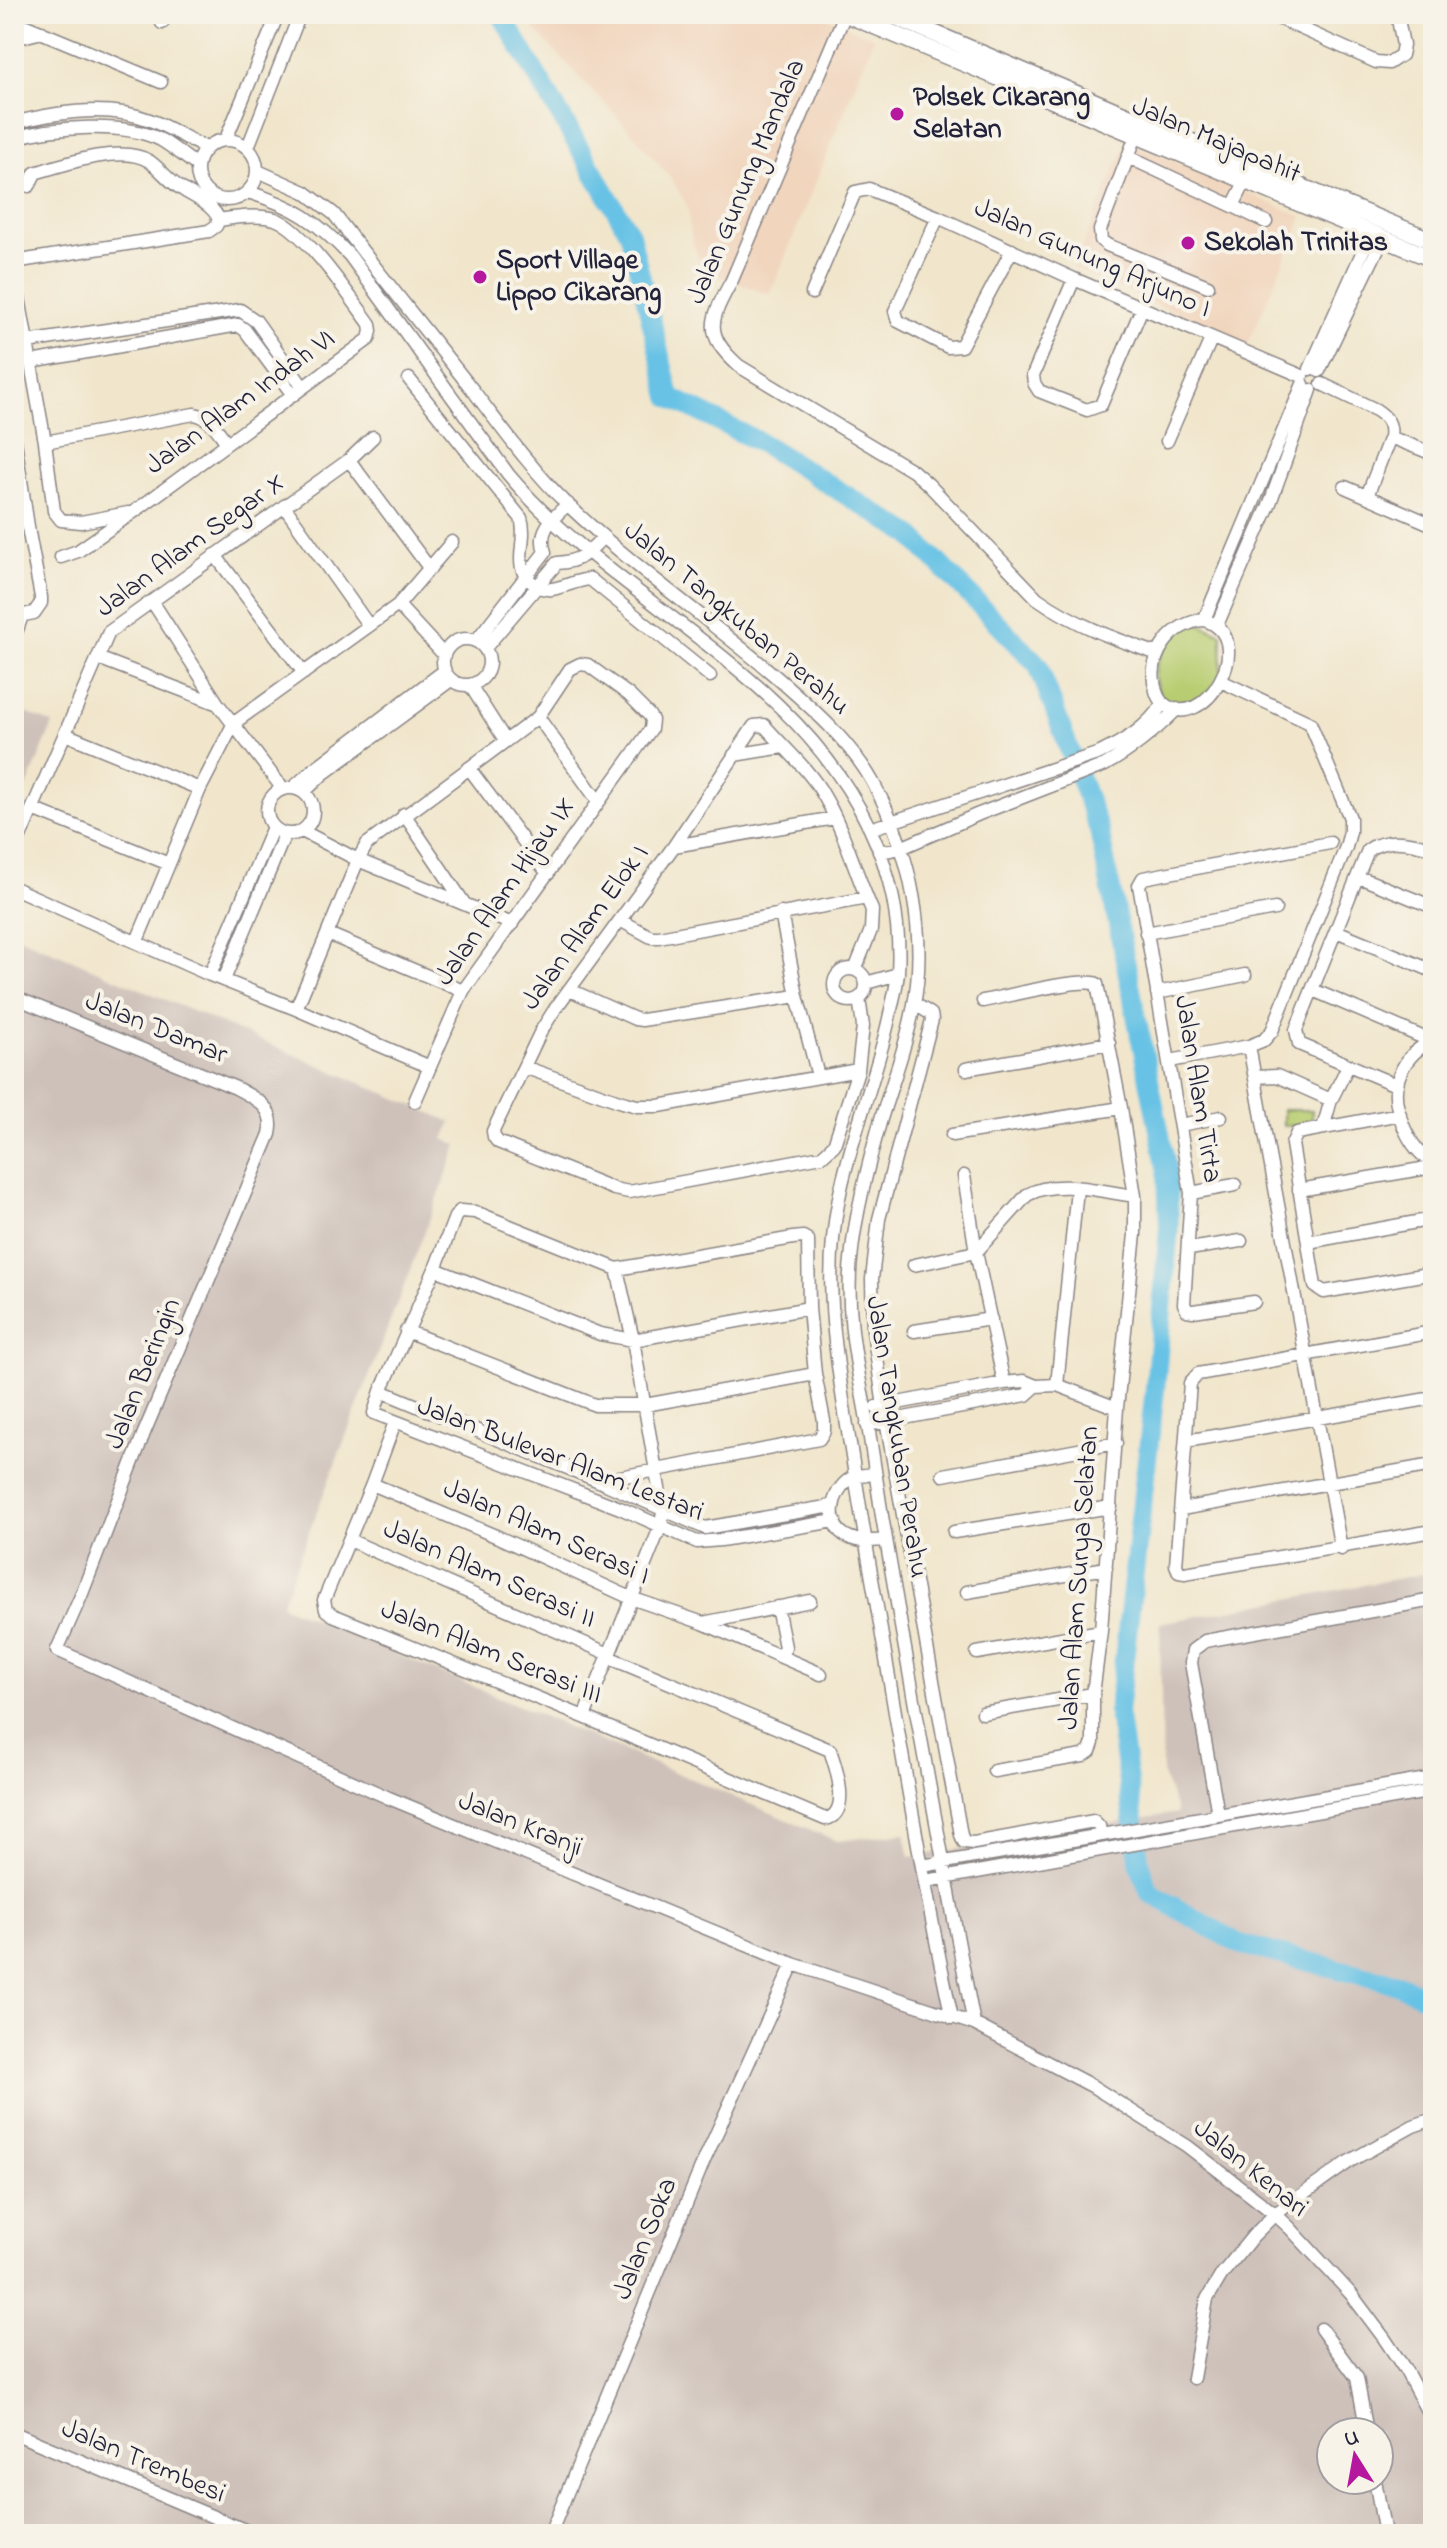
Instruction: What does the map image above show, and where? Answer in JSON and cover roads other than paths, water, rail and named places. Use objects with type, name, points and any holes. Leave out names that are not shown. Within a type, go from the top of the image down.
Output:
[{"type":"street","points":[[226,139],[278,14]]},
{"type":"street","points":[[248,147],[300,14]]},
{"type":"street","name":"Jalan Majapahit","points":[[889,14],[1111,117],[1136,136],[1433,259]]},
{"type":"street","points":[[1269,14],[1376,62],[1389,63],[1401,55],[1403,45],[1397,14]]},
{"type":"street","name":"Jalan Majapahit","points":[[844,17],[1433,241]]},
{"type":"street","name":"Jalan Gunung Mandala","points":[[844,17],[732,280],[714,312],[715,335],[727,355],[739,366],[913,471],[1021,583],[1046,604],[1100,634],[1158,654]]},
{"type":"street","points":[[14,21],[161,82]]},
{"type":"street","points":[[14,39],[42,32]]},
{"type":"street","points":[[14,123],[78,112],[114,112],[149,120],[206,148]]},
{"type":"street","points":[[14,138],[39,131],[116,129],[160,140],[196,165]]},
{"type":"street","points":[[1136,136],[1100,230],[1101,240],[1208,286]]},
{"type":"street","points":[[226,139],[248,147],[258,171],[248,192],[231,200],[212,197],[199,184],[196,165],[206,148],[226,139]]},
{"type":"street","points":[[14,262],[209,231],[219,220],[216,211],[172,183],[150,162],[128,153],[35,173],[29,186]]},
{"type":"street","points":[[1128,157],[1266,222]]},
{"type":"street","name":"Jalan Tangkuban Perahu","points":[[258,171],[305,192],[334,214],[525,458],[568,504],[603,537],[803,701],[841,740],[875,785],[901,848],[916,914],[918,970],[915,1004],[879,1125],[858,1213],[849,1302],[856,1363],[886,1540],[974,2024]]},
{"type":"street","points":[[1233,206],[1245,182]]},
{"type":"street","name":"Jalan Gunung Arjuno I","points":[[812,293],[855,192],[869,189],[1211,339],[1311,379],[1384,415],[1391,428],[1390,437]]},
{"type":"street","name":"Jalan Tangkuban Perahu","points":[[248,192],[282,202],[324,229],[350,256],[508,474],[528,497],[589,552],[738,670],[791,718],[823,753],[870,829],[879,852],[897,912],[898,974],[886,1033],[839,1199],[830,1302],[865,1541],[952,2018]]},
{"type":"street","name":"Jalan Alam Indah VI","points":[[61,557],[78,551],[135,511],[369,339],[370,324],[301,238],[276,219],[243,216],[219,220]]},
{"type":"street","points":[[938,217],[895,311],[898,321],[948,347],[961,346],[1012,250]]},
{"type":"street","points":[[1211,623],[1311,379],[1377,235]]},
{"type":"street","points":[[14,270],[45,442],[194,414],[209,420],[227,443]]},
{"type":"street","points":[[1074,279],[1033,375],[1039,391],[1087,410],[1101,405],[1142,308]]},
{"type":"street","points":[[27,342],[233,310],[245,312],[256,321],[298,391]]},
{"type":"street","points":[[238,325],[245,312]]},
{"type":"street","points":[[31,362],[238,325],[298,391]]},
{"type":"street","points":[[1167,441],[1211,339]]},
{"type":"street","points":[[409,379],[521,518],[523,542],[519,559],[525,577],[537,586],[553,589],[590,579],[710,676]]},
{"type":"street","points":[[14,435],[41,597],[34,613],[18,617],[14,638]]},
{"type":"street","name":"Jalan Alam Segar X","points":[[14,851],[104,639],[115,626],[349,460],[373,437]]},
{"type":"street","points":[[1367,496],[1390,437],[1433,454]]},
{"type":"street","name":"Jalan Alam Indah VI","points":[[45,442],[54,511],[61,520],[98,520],[135,511]]},
{"type":"street","points":[[349,460],[430,569]]},
{"type":"street","points":[[1345,487],[1433,525]]},
{"type":"street","points":[[557,563],[545,552],[542,536],[552,519],[568,504]]},
{"type":"street","points":[[284,506],[369,626]]},
{"type":"street","points":[[14,536],[29,533]]},
{"type":"street","points":[[480,644],[557,563],[577,560],[603,537]]},
{"type":"street","points":[[137,941],[200,789],[234,723],[398,605],[452,542]]},
{"type":"street","points":[[480,644],[545,552]]},
{"type":"street","points":[[215,555],[304,673]]},
{"type":"street","points":[[152,601],[218,704],[293,790],[310,799],[313,817],[302,831]]},
{"type":"street","points":[[398,605],[444,655],[448,676],[460,685],[481,680],[488,671],[489,659],[480,644],[466,639],[457,641],[449,646],[444,655]]},
{"type":"street","points":[[1211,623],[1223,632],[1228,649],[1221,681],[1205,701],[1193,708],[1177,709],[1163,703],[1154,678],[1158,654],[1182,626],[1211,623]]},
{"type":"street","points":[[98,658],[218,704]]},
{"type":"street","points":[[738,670],[753,658]]},
{"type":"street","name":"Jalan Alam Hijau IX","points":[[415,1101],[463,991],[598,801],[649,735],[652,720],[629,695],[588,665],[575,666],[538,717]]},
{"type":"street","points":[[448,676],[323,774],[293,790],[274,793],[266,810],[268,819],[273,827],[285,834],[302,831],[358,860],[512,924]]},
{"type":"street","points":[[1170,1061],[1249,1046],[1264,1040],[1272,1031],[1346,847],[1351,825],[1310,723],[1221,681]]},
{"type":"street","points":[[470,685],[505,740]]},
{"type":"street","points":[[879,852],[901,848],[1055,784],[1103,759],[1135,735],[1154,717],[1163,703]]},
{"type":"street","points":[[870,829],[1047,771],[1124,754],[1177,709]]},
{"type":"street","points":[[296,1009],[367,844],[538,717],[598,801]]},
{"type":"street","name":"Jalan Alam Elok I","points":[[784,747],[764,725],[754,726],[674,846],[541,1031],[493,1131],[494,1137],[498,1142],[614,1189],[629,1192],[822,1156],[834,1145],[858,1070]]},
{"type":"street","points":[[65,734],[200,789]]},
{"type":"street","points":[[734,755],[784,747],[823,794],[851,853],[872,910],[873,920],[855,970]]},
{"type":"street","points":[[469,768],[548,874]]},
{"type":"street","points":[[970,797],[979,814]]},
{"type":"street","points":[[33,809],[169,864]]},
{"type":"street","points":[[404,814],[464,903]]},
{"type":"street","points":[[674,846],[835,818]]},
{"type":"street","points":[[210,975],[273,827]]},
{"type":"street","points":[[224,980],[285,834]]},
{"type":"street","name":"Jalan Alam Tirta","points":[[1254,1302],[1193,1311],[1187,1310],[1184,1304],[1191,1193],[1139,885],[1143,878],[1330,843]]},
{"type":"street","points":[[1396,1085],[1299,1044],[1296,1030],[1368,850],[1388,843],[1419,844],[1433,849]]},
{"type":"street","points":[[1359,877],[1433,907]]},
{"type":"street","points":[[14,888],[210,975],[430,1067]]},
{"type":"street","points":[[620,920],[651,937],[659,937],[867,898]]},
{"type":"street","points":[[1146,933],[1275,909]]},
{"type":"street","points":[[781,913],[797,996],[818,1076]]},
{"type":"street","points":[[1336,931],[1433,971]]},
{"type":"street","points":[[328,934],[463,991]]},
{"type":"street","points":[[846,970],[855,970],[862,974],[866,983],[865,992],[850,1001],[836,992],[834,983],[838,975],[846,970]]},
{"type":"street","points":[[866,983],[898,974]]},
{"type":"street","points":[[1157,993],[1245,975]]},
{"type":"street","name":"Jalan Alam Surya Selatan","points":[[983,1001],[1092,982],[1099,987],[1135,1196],[1135,1234],[1093,1694],[1093,1743],[1090,1751],[1083,1756],[994,1771]]},
{"type":"street","points":[[570,990],[642,1020],[797,996]]},
{"type":"street","points":[[1313,990],[1432,1041]]},
{"type":"street","name":"Jalan Damar","points":[[14,997],[236,1088],[265,1105],[271,1116]]},
{"type":"street","points":[[524,1067],[637,1106],[659,1106],[858,1070],[863,1026],[859,998]]},
{"type":"street","points":[[915,1004],[931,1014],[932,1020],[879,1219],[872,1279],[873,1330],[937,1714],[964,1842],[974,1843],[1094,1821],[1107,1833]]},
{"type":"street","points":[[1432,1041],[1420,1046],[1411,1056],[1396,1085],[1400,1114],[1411,1143],[1433,1164]]},
{"type":"street","points":[[966,1069],[1109,1043]]},
{"type":"street","points":[[1249,1046],[1341,1549]]},
{"type":"street","points":[[1323,1128],[1331,1100],[1348,1066]]},
{"type":"street","points":[[1255,1077],[1277,1076],[1331,1100]]},
{"type":"street","points":[[952,1135],[1121,1108]]},
{"type":"street","points":[[1400,1114],[1297,1133],[1293,1138],[1315,1286],[1324,1292],[1433,1273]]},
{"type":"street","name":"Jalan Beringin","points":[[57,1650],[270,1134],[271,1116]]},
{"type":"street","points":[[1180,1125],[1221,1117]]},
{"type":"street","points":[[859,1122],[879,1125]]},
{"type":"street","points":[[1299,1190],[1433,1164]]},
{"type":"street","points":[[964,1176],[976,1252],[1004,1383]]},
{"type":"street","points":[[1191,1193],[1235,1185]]},
{"type":"street","points":[[914,1265],[976,1252],[1027,1195],[1036,1190],[1050,1187],[1135,1196]]},
{"type":"street","points":[[1057,1385],[1077,1189]]},
{"type":"street","points":[[381,1391],[460,1211],[475,1212],[617,1269],[793,1238],[808,1240],[809,1308],[824,1431],[819,1439],[599,1481]]},
{"type":"street","points":[[858,1213],[879,1219]]},
{"type":"street","points":[[1308,1242],[1433,1219]]},
{"type":"street","points":[[1189,1249],[1241,1241]]},
{"type":"street","points":[[435,1269],[600,1334],[633,1340],[809,1308]]},
{"type":"street","points":[[584,1717],[661,1525],[663,1511],[633,1340],[617,1269]]},
{"type":"street","points":[[914,1331],[991,1319]]},
{"type":"street","points":[[406,1331],[595,1405],[645,1405],[815,1374]]},
{"type":"street","points":[[1433,1332],[1198,1374],[1193,1378],[1190,1383],[1176,1565],[1179,1572],[1185,1573],[1433,1531]]},
{"type":"street","points":[[865,1409],[1024,1381],[1036,1386],[1057,1385],[1117,1408]]},
{"type":"street","points":[[867,1425],[1026,1395],[1036,1386]]},
{"type":"street","name":"Jalan Bulevar Alam Lestari","points":[[827,1507],[705,1528],[381,1391],[374,1412],[697,1542],[830,1522]]},
{"type":"street","points":[[933,1397],[935,1412]]},
{"type":"street","points":[[1186,1441],[1433,1398]]},
{"type":"street","name":"Jalan Alam Serasi III","points":[[395,1422],[324,1600],[326,1610],[825,1819]]},
{"type":"street","points":[[943,1475],[1116,1443]]},
{"type":"street","points":[[1181,1509],[1433,1465]]},
{"type":"street","points":[[875,1474],[848,1481],[827,1507],[830,1522],[847,1537],[865,1541],[886,1540]]},
{"type":"street","name":"Jalan Alam Serasi I","points":[[372,1484],[631,1598],[703,1623],[821,1674]]},
{"type":"street","points":[[954,1532],[1111,1507]]},
{"type":"street","name":"Jalan Alam Serasi II","points":[[349,1540],[608,1656],[830,1750],[841,1803],[838,1812],[832,1818],[825,1819]]},
{"type":"street","points":[[967,1592],[1106,1568]]},
{"type":"street","points":[[1218,1814],[1191,1663],[1193,1650],[1205,1641],[1433,1600]]},
{"type":"street","points":[[703,1623],[810,1601]]},
{"type":"street","points":[[777,1607],[785,1647],[781,1657]]},
{"type":"street","points":[[977,1653],[1101,1631]]},
{"type":"street","name":"Jalan Kranji","points":[[57,1650],[389,1798],[793,1964],[974,2024]]},
{"type":"street","points":[[983,1713],[1093,1694]]},
{"type":"street","points":[[915,1703],[937,1714]]},
{"type":"street","points":[[920,1736],[937,1714]]},
{"type":"street","points":[[922,1866],[1433,1778]]},
{"type":"street","points":[[926,1881],[1433,1791]]},
{"type":"street","name":"Jalan Soka","points":[[550,2534],[703,2163],[793,1964]]},
{"type":"street","name":"Jalan Kenari","points":[[974,2024],[1092,2086],[1187,2146],[1275,2214],[1359,2305],[1406,2371],[1433,2422]]},
{"type":"street","points":[[1193,2378],[1204,2309],[1212,2288],[1240,2251],[1275,2214],[1350,2161],[1403,2131],[1433,2119]]},
{"type":"street","points":[[1321,2329],[1357,2376],[1364,2416]]},
{"type":"street","name":"Jalan Trembesi","points":[[14,2433],[254,2534]]},
{"type":"street","points":[[1378,2496],[1385,2534]]},
{"type":"waterway","points":[[501,14],[630,234],[670,397],[763,444],[911,535],[1038,665],[1099,830],[1167,1170],[1169,1227],[1155,1389],[1118,1712],[1140,1866],[1150,1893],[1239,1944],[1397,1984],[1433,2000]]},
{"type":"place","name":"Polsek Cikarang Selatan","points":[[897,114]]},
{"type":"place","name":"Sekolah Trinitas","points":[[1188,243]]},
{"type":"place","name":"Sport Village Lippo Cikarang","points":[[480,277]]}]
